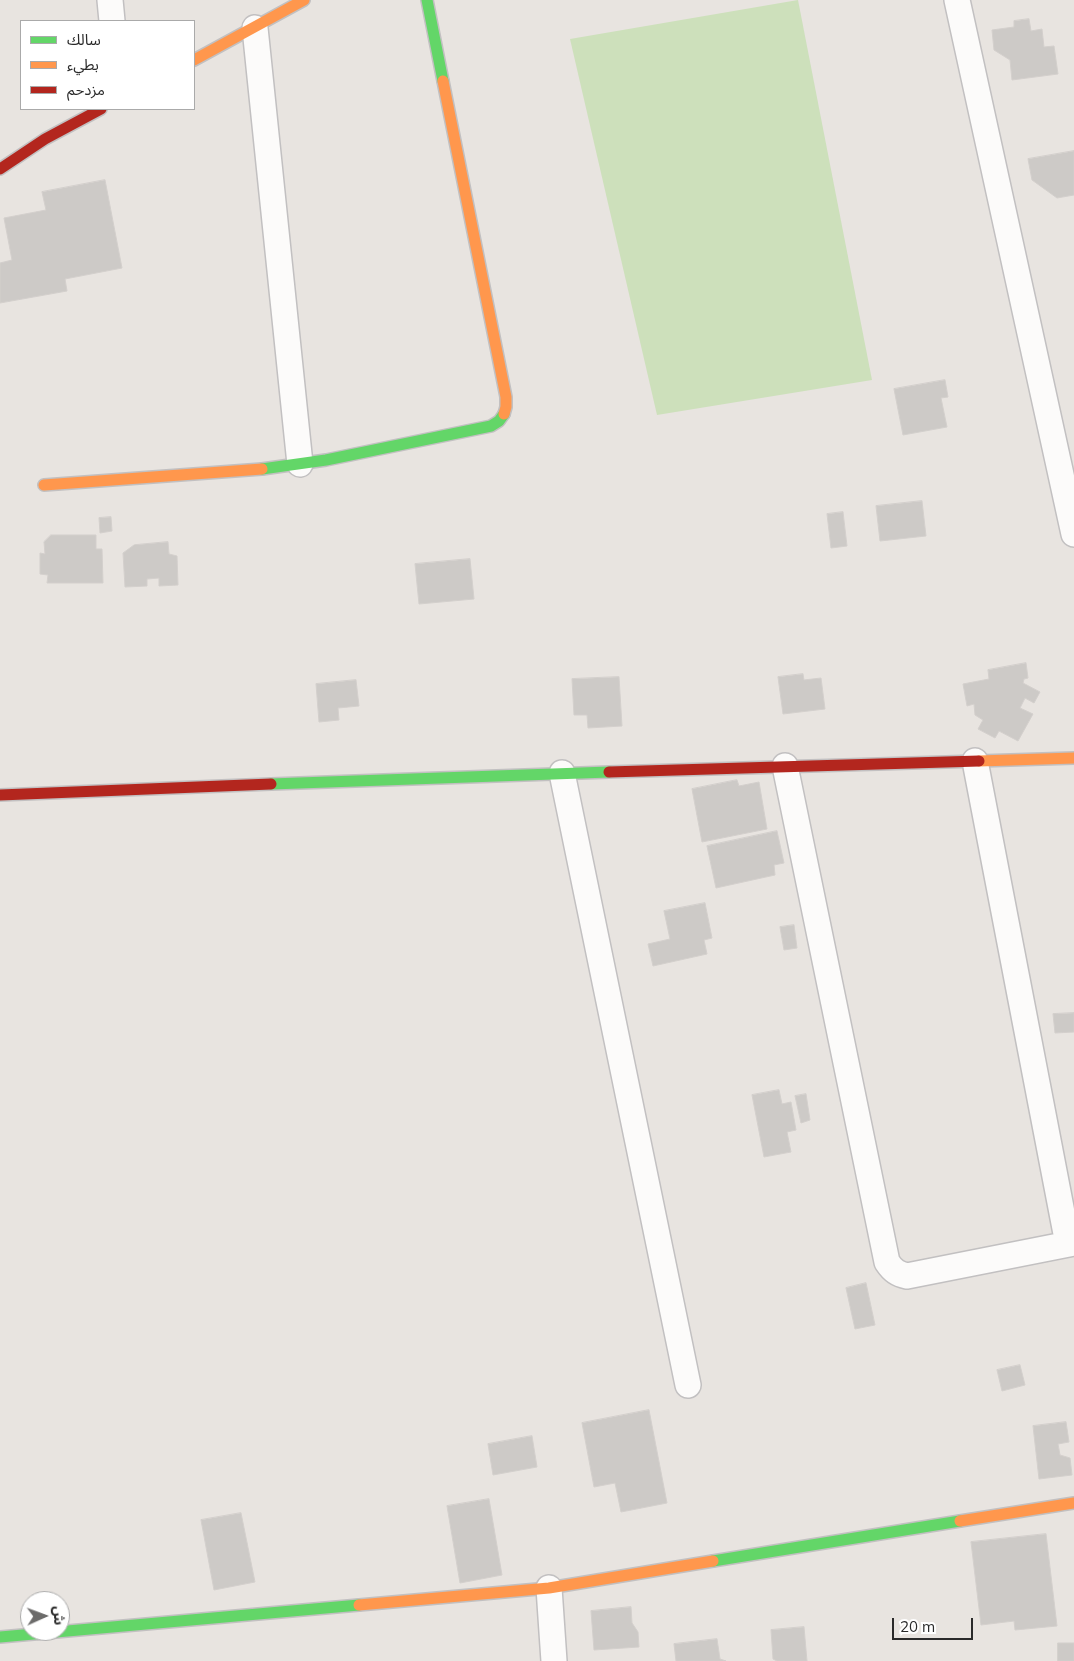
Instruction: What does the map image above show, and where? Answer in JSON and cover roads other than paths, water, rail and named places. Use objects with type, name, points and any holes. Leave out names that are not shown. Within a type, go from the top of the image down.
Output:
[{"type":"street","points":[[110,0],[112,20]]},
{"type":"street","points":[[195,59],[304,0]]},
{"type":"street","points":[[44,485],[246,470],[300,464],[491,426],[503,418],[508,404],[427,0]]},
{"type":"street","points":[[957,0],[1074,534]]},
{"type":"street","points":[[255,28],[300,464]]},
{"type":"street","points":[[0,169],[45,139],[99,110]]},
{"type":"street","points":[[0,796],[562,773],[1074,758]]},
{"type":"street","points":[[785,766],[887,1262],[899,1274],[908,1276],[1071,1243],[976,760]]},
{"type":"street","points":[[562,773],[688,1385]]},
{"type":"street","points":[[0,1637],[549,1588],[1074,1503]]},
{"type":"street","points":[[549,1588],[554,1661]]}]
